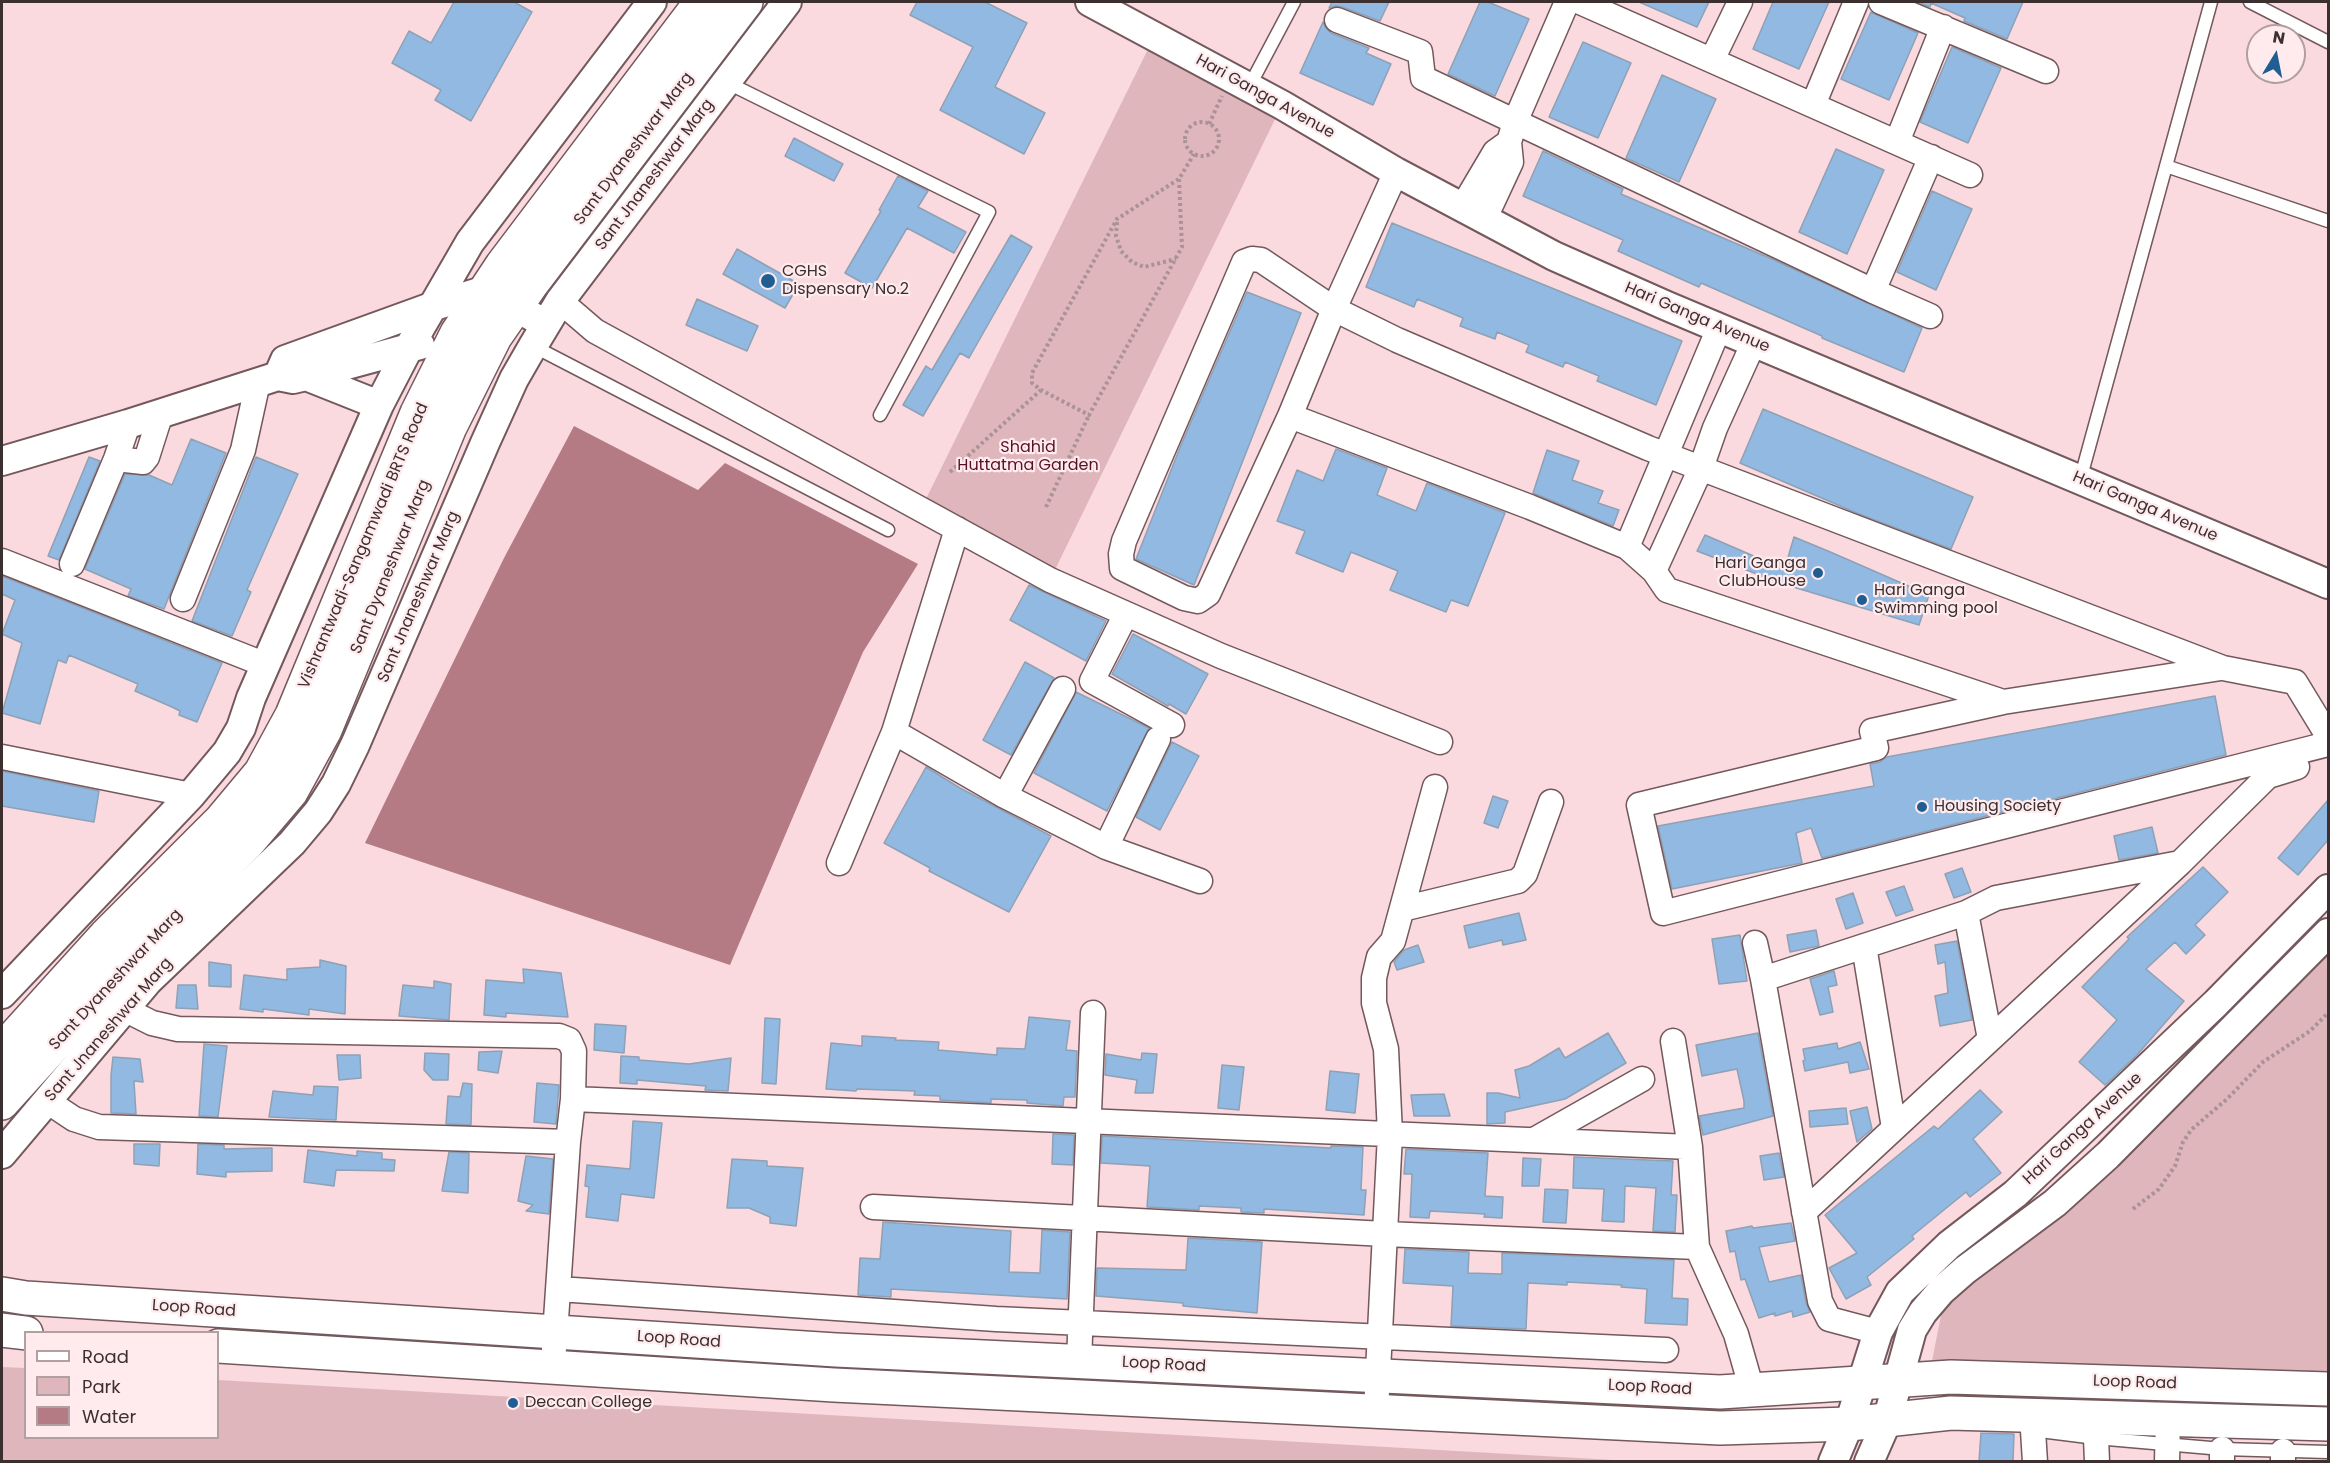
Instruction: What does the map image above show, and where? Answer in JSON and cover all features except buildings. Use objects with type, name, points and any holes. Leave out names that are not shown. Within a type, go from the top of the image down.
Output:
[{"type":"main road","name":"Sant Dyaneshwar Marg","points":[[2,1050],[105,936],[220,821],[261,772],[292,715],[417,412],[490,314],[701,2]]},
{"type":"main road","name":"Sant Dyaneshwar Marg","points":[[2,1103],[131,961],[246,845],[291,792],[325,730],[471,381],[490,314],[746,2]]},
{"type":"main road","name":"Loop Road","points":[[2,1294],[26,1298],[836,1350],[1720,1392],[1951,1377],[2328,1389]]},
{"type":"main road","points":[[2,1330],[24,1333]]},
{"type":"main road","points":[[219,1346],[834,1385],[1720,1428],[1849,1424],[1951,1413],[2032,1422],[2168,1442],[2328,1424]]},
{"type":"street","points":[[2,994],[191,795],[227,752],[241,728],[251,698],[379,405],[408,348],[470,242],[652,2]]},
{"type":"street","name":"Sant Jnaneshwar Marg","points":[[2,1154],[148,981],[292,843],[318,812],[336,784],[360,734],[514,379],[546,324],[787,2]]},
{"type":"street","name":"Hari Ganga Avenue","points":[[1090,2],[1249,87],[1396,172],[1554,256],[1719,328],[2328,584]]},
{"type":"street","points":[[1474,212],[1511,162],[1512,132],[1567,2]]},
{"type":"street","points":[[1580,2],[1970,175]]},
{"type":"street","points":[[1712,60],[1740,2]]},
{"type":"street","points":[[1813,105],[1856,2]]},
{"type":"street","points":[[1881,2],[2046,70]]},
{"type":"street","points":[[1337,20],[1420,52],[1423,78],[1512,132],[1930,316]]},
{"type":"street","points":[[1897,142],[1943,27]]},
{"type":"street","points":[[1873,291],[1931,158]]},
{"type":"street","points":[[1396,172],[1334,309],[1290,416],[1208,594],[1198,601],[1184,598],[1122,568],[1121,554],[1124,541],[1244,262],[1252,259],[1261,260],[1334,309],[1397,340],[1666,455],[2223,668],[2295,682],[2328,736]]},
{"type":"street","points":[[183,599],[243,450],[268,379],[285,360],[434,306],[595,331],[1050,580],[1221,656],[1440,742]]},
{"type":"street","points":[[2,461],[268,379],[293,379],[408,348],[490,314]]},
{"type":"street","points":[[1627,547],[1719,328]]},
{"type":"street","points":[[1654,571],[1701,468],[1715,428],[1754,342]]},
{"type":"street","points":[[306,376],[379,405]]},
{"type":"street","points":[[116,459],[143,462],[147,457],[161,413]]},
{"type":"street","points":[[1290,416],[1530,507],[1627,547],[1654,571],[1667,590],[2003,702]]},
{"type":"street","points":[[72,564],[116,459],[128,424]]},
{"type":"street","points":[[839,863],[894,732],[957,529]]},
{"type":"street","points":[[2,561],[266,665]]},
{"type":"street","points":[[1106,847],[1165,732],[1092,681],[1126,614]]},
{"type":"street","points":[[2223,668],[2003,702],[1872,731],[1876,748],[1639,805],[1663,913],[2328,744]]},
{"type":"street","points":[[1005,796],[1063,688]]},
{"type":"street","points":[[894,732],[1005,796],[1106,847],[1200,881]]},
{"type":"street","points":[[2,757],[191,795]]},
{"type":"street","points":[[1804,1212],[2180,862],[2268,776],[2328,758]]},
{"type":"street","points":[[1376,1411],[1390,1134],[1386,1049],[1374,1003],[1374,978],[1379,957],[1393,941],[1436,787]]},
{"type":"street","points":[[1402,909],[1518,881],[1525,874],[1551,802]]},
{"type":"street","points":[[1763,979],[1966,913],[1996,898],[2180,862]]},
{"type":"street","name":"Hari Ganga Avenue","points":[[1833,1461],[1849,1424],[1878,1332],[1900,1292],[1949,1245],[2015,1194],[2216,1004],[2328,889]]},
{"type":"street","points":[[1966,913],[1990,1039]]},
{"type":"street","name":"Hari Ganga Avenue","points":[[1869,1461],[1887,1421],[1912,1330],[1923,1312],[1941,1291],[1965,1270],[2055,1203],[2108,1155],[2328,933]]},
{"type":"street","points":[[1755,943],[1820,1301],[1829,1319],[1878,1332]]},
{"type":"street","points":[[1864,946],[1894,1128]]},
{"type":"street","points":[[124,1010],[152,1023],[178,1029],[559,1036],[569,1040],[573,1051],[573,1099],[552,1367]]},
{"type":"street","points":[[1079,1361],[1093,1013]]},
{"type":"street","points":[[1673,1041],[1690,1147],[1696,1247],[1736,1334],[1752,1390]]},
{"type":"street","points":[[1534,1140],[1642,1079]]},
{"type":"street","points":[[573,1099],[1690,1147]]},
{"type":"street","points":[[46,1101],[74,1119],[99,1127],[568,1142]]},
{"type":"street","points":[[873,1207],[1385,1234],[1696,1247]]},
{"type":"street","points":[[559,1288],[984,1318],[1666,1350]]},
{"type":"street","points":[[2032,1422],[2035,1461]]},
{"type":"lane","name":"Vishrantwadi-Sangamwadi BRTS Road","points":[[2,1076],[118,948],[233,833],[276,782],[308,723],[433,420],[490,314],[724,2]]},
{"type":"lane","points":[[1249,87],[1294,2]]},
{"type":"lane","points":[[2080,480],[2211,2]]},
{"type":"lane","points":[[2250,2],[2328,42]]},
{"type":"lane","points":[[726,82],[988,212],[880,414]]},
{"type":"lane","points":[[2166,166],[2328,221]]},
{"type":"lane","points":[[546,324],[888,530]]},
{"type":"lane","points":[[2032,1422],[2096,1450],[2168,1442],[2222,1455],[2283,1456],[2328,1452]]},
{"type":"path","points":[[1198,123],[1209,124],[1216,132],[1218,142],[1214,151],[1204,156],[1194,154],[1186,146],[1185,135],[1198,123]]},
{"type":"path","points":[[1089,415],[1041,390],[1032,383],[1032,373],[1117,219],[1179,179],[1194,154]]},
{"type":"path","points":[[1046,507],[1089,415],[1182,247],[1179,179]]},
{"type":"path","points":[[1117,219],[1116,236],[1121,251],[1132,262],[1144,267],[1176,259]]},
{"type":"path","points":[[950,472],[1041,390]]},
{"type":"path","points":[[2133,1209],[2159,1190],[2175,1166],[2183,1142],[2191,1130],[2227,1100],[2263,1062],[2310,1031],[2328,1013]]},
{"type":"green space","name":"Shahid Huttatma Garden","points":[[1155,35],[1282,105],[1050,580],[921,509]]},
{"type":"green space","points":[[2328,945],[2328,1374],[1932,1361],[1945,1295]]},
{"type":"green space","name":"Deccan College","points":[[2,1367],[24,1368],[24,1439],[219,1439],[219,1380],[1631,1461],[2,1461]]},
{"type":"water","points":[[574,426],[698,490],[725,463],[918,564],[863,652],[730,965],[365,843],[504,558]]},
{"type":"place","name":"CGHS Dispensary No.2","points":[[768,281]]},
{"type":"place","name":"Hari Ganga ClubHouse","points":[[1818,573]]},
{"type":"place","name":"Hari Ganga Swimming pool","points":[[1862,600]]},
{"type":"place","name":"Housing Society","points":[[1922,807]]},
{"type":"place","name":"Deccan College","points":[[513,1403]]}]
